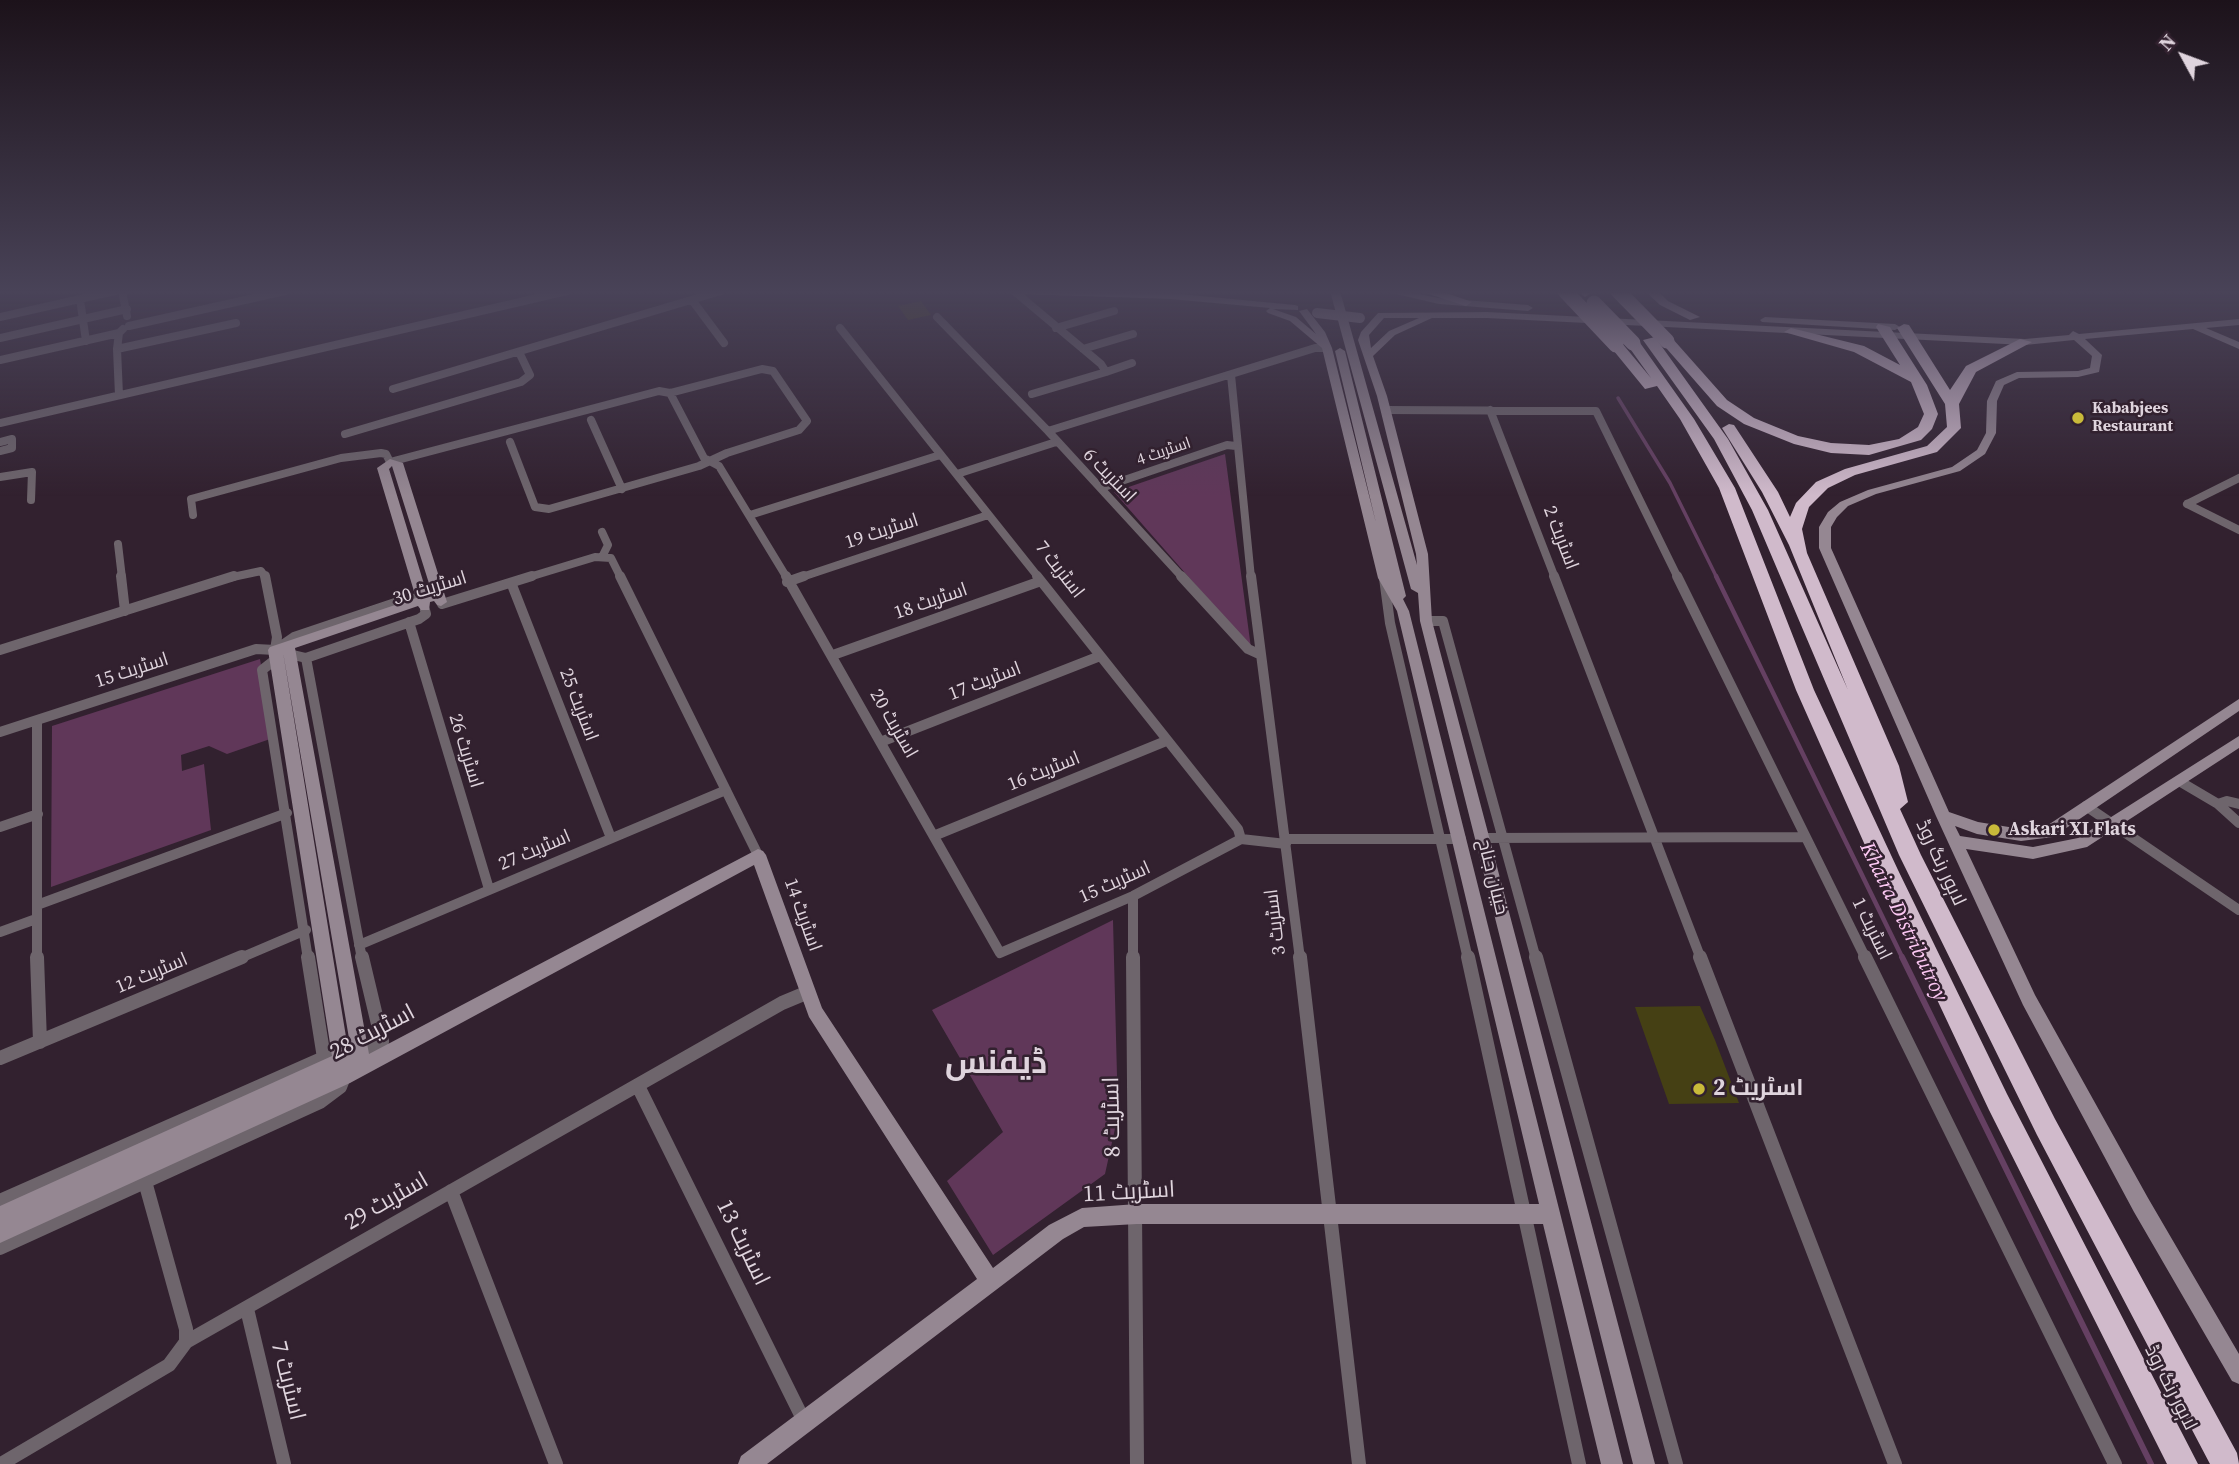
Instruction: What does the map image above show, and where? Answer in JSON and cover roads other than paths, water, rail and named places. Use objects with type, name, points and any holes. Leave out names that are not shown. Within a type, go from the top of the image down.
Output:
[{"type":"highway","name":"لاہور رنگ روڈ","points":[[1651,359],[1709,455],[1737,510],[1805,690],[1887,870],[1998,1102],[2183,1464]]},
{"type":"highway","name":"لاہور رنگ روڈ","points":[[1655,359],[1721,439],[1760,510],[1910,855],[2046,1127],[2226,1464]]},
{"type":"highway","points":[[1671,359],[1692,371],[1722,403],[1758,425],[1794,440],[1851,449],[1888,448],[1903,443],[1925,429],[1931,414],[1909,359]]},
{"type":"highway","points":[[1880,359],[1920,385]]},
{"type":"highway","points":[[1918,359],[1952,404]]},
{"type":"highway","points":[[1799,553],[1794,529],[1796,518],[1802,506],[1822,485],[1850,472],[1932,449],[1954,428],[1952,404],[1958,388],[1971,369],[1990,359]]},
{"type":"highway","points":[[1692,371],[1770,492],[1799,553],[1889,766],[1910,855]]},
{"type":"main road","name":"خیبان جناح","points":[[1330,359],[1384,578],[1403,611],[1612,1464]]},
{"type":"main road","points":[[1342,359],[1403,611]]},
{"type":"main road","points":[[1354,359],[1426,621]]},
{"type":"main road","name":"خیبان جناح","points":[[1371,359],[1422,554],[1426,621],[1644,1464]]},
{"type":"main road","points":[[2096,359],[2097,368],[2086,373],[2039,373],[2007,379],[2000,383],[1993,395],[1991,433],[1980,452],[1956,469],[1859,497],[1832,515],[1825,527],[1825,548],[1943,816],[2029,1000],[2141,1205],[2239,1374]]},
{"type":"main road","points":[[420,603],[383,468],[390,462],[397,463],[440,600]]},
{"type":"main road","name":"اسٹریٹ 30","points":[[282,652],[420,603],[440,600]]},
{"type":"main road","points":[[282,652],[299,808],[319,925],[337,1065]]},
{"type":"main road","points":[[282,652],[362,1060]]},
{"type":"main road","points":[[1943,816],[1977,828],[2021,835],[2048,833],[2239,704]]},
{"type":"main road","points":[[1955,841],[2033,853],[2082,843],[2113,826],[2239,741]]},
{"type":"main road","name":"اسٹریٹ 28","points":[[0,1216],[337,1065],[362,1060],[758,855]]},
{"type":"main road","name":"اسٹریٹ 14","points":[[758,855],[815,1012],[991,1283]]},
{"type":"main road","name":"اسٹریٹ 28","points":[[0,1233],[143,1176],[337,1065]]},
{"type":"main road","name":"اسٹریٹ 11","points":[[749,1464],[1069,1223],[1098,1215],[1137,1214],[1552,1214]]},
{"type":"street","points":[[117,359],[119,395]]},
{"type":"street","points":[[0,423],[273,359]]},
{"type":"street","points":[[393,389],[494,359]]},
{"type":"street","points":[[345,434],[521,382],[530,375],[523,359]]},
{"type":"street","name":"اسٹریٹ 7","points":[[864,359],[1238,829],[1241,839]]},
{"type":"street","name":"اسٹریٹ 6","points":[[978,359],[1048,431],[1248,649],[1259,653]]},
{"type":"street","points":[[1093,359],[1106,372]]},
{"type":"street","points":[[1048,431],[1280,359]]},
{"type":"street","points":[[1032,394],[1132,363]]},
{"type":"street","points":[[193,515],[191,499],[341,457],[381,453],[386,454],[390,462],[659,391],[670,393],[769,369],[807,421],[799,430],[727,453],[712,461],[622,489],[540,510],[535,507],[510,442]]},
{"type":"street","name":"اسٹریٹ 3","points":[[1231,375],[1236,446],[1259,653],[1286,842],[1359,1464]]},
{"type":"street","name":"اسٹریٹ 20","points":[[670,393],[704,458],[719,466],[833,655],[1000,953]]},
{"type":"street","points":[[1385,411],[1490,410]]},
{"type":"street","name":"اسٹریٹ 1","points":[[1490,410],[1595,411],[2115,1464]]},
{"type":"street","name":"اسٹریٹ 2","points":[[1490,410],[1895,1464]]},
{"type":"street","points":[[591,420],[622,489]]},
{"type":"street","points":[[0,442],[12,439],[12,448],[0,451]]},
{"type":"street","points":[[957,474],[1056,442]]},
{"type":"street","name":"اسٹریٹ 4","points":[[1101,488],[1227,445],[1236,446]]},
{"type":"street","points":[[750,515],[940,455]]},
{"type":"street","points":[[0,477],[32,472],[31,500]]},
{"type":"street","points":[[2239,478],[2187,504],[2239,530]]},
{"type":"street","name":"اسٹریٹ 19","points":[[787,582],[988,514]]},
{"type":"street","points":[[599,556],[608,545],[602,532]]},
{"type":"street","points":[[118,544],[125,611]]},
{"type":"street","name":"اسٹریٹ 30","points":[[440,600],[512,585],[599,556]]},
{"type":"street","name":"اسٹریٹ 14","points":[[599,556],[613,561],[758,855]]},
{"type":"street","points":[[0,650],[241,574],[261,571],[265,574],[282,652]]},
{"type":"street","points":[[1384,578],[1390,623],[1526,1215],[1579,1464]]},
{"type":"street","name":"اسٹریٹ 18","points":[[833,655],[1041,581]]},
{"type":"street","name":"اسٹریٹ 25","points":[[512,585],[611,838]]},
{"type":"street","points":[[282,652],[306,658],[426,614],[409,586]]},
{"type":"street","points":[[0,1201],[337,1065],[302,931],[262,670],[294,637],[420,603]]},
{"type":"street","points":[[1426,621],[1443,621],[1676,1464]]},
{"type":"street","name":"اسٹریٹ 26","points":[[409,622],[489,889]]},
{"type":"street","name":"اسٹریٹ 15","points":[[0,732],[256,649],[282,652]]},
{"type":"street","name":"اسٹریٹ 17","points":[[883,741],[1100,656]]},
{"type":"street","points":[[306,658],[359,945],[383,1048]]},
{"type":"street","points":[[37,721],[36,919],[40,1042]]},
{"type":"street","name":"اسٹریٹ 16","points":[[936,835],[1166,741]]},
{"type":"street","points":[[2179,781],[2218,804],[2239,823]]},
{"type":"street","name":"اسٹریٹ 27","points":[[359,945],[726,790]]},
{"type":"street","points":[[2218,804],[2227,801],[2239,804]]},
{"type":"street","points":[[2086,806],[2239,911]]},
{"type":"street","points":[[37,905],[299,808]]},
{"type":"street","points":[[0,827],[38,814]]},
{"type":"street","points":[[1482,838],[1804,837]]},
{"type":"street","points":[[1241,839],[1255,844],[1461,839]]},
{"type":"street","name":"اسٹریٹ 15","points":[[1000,953],[1133,896],[1241,839]]},
{"type":"street","name":"اسٹریٹ 8","points":[[1133,896],[1137,1214],[1134,1461]]},
{"type":"street","points":[[0,932],[36,919]]},
{"type":"street","name":"اسٹریٹ 12","points":[[0,1058],[319,925]]},
{"type":"street","name":"اسٹریٹ 29","points":[[1,1464],[169,1365],[186,1342],[782,1003],[806,993]]},
{"type":"street","name":"اسٹریٹ 13","points":[[638,1086],[804,1421]]},
{"type":"street","points":[[0,1248],[143,1176],[186,1329],[186,1342]]},
{"type":"street","points":[[451,1191],[556,1464]]},
{"type":"street","name":"اسٹریٹ 7","points":[[247,1309],[284,1464]]},
{"type":"waterway","name":"Khaira Distributroy","points":[[1618,398],[1670,483],[1717,578]]},
{"type":"waterway","name":"Khaira Distributroy","points":[[1716,576],[1903,959]]},
{"type":"waterway","name":"Khaira Distributroy","points":[[1902,957],[2151,1464]]},
{"type":"place","name":"Kababjees Restaurant","points":[[2078,418]]},
{"type":"place","name":"Askari XI Flats","points":[[1994,830]]},
{"type":"place","name":"اسٹریٹ 2","points":[[1699,1089]]},
{"type":"district","name":"ڈیفنس","points":[[996,1065]]}]
